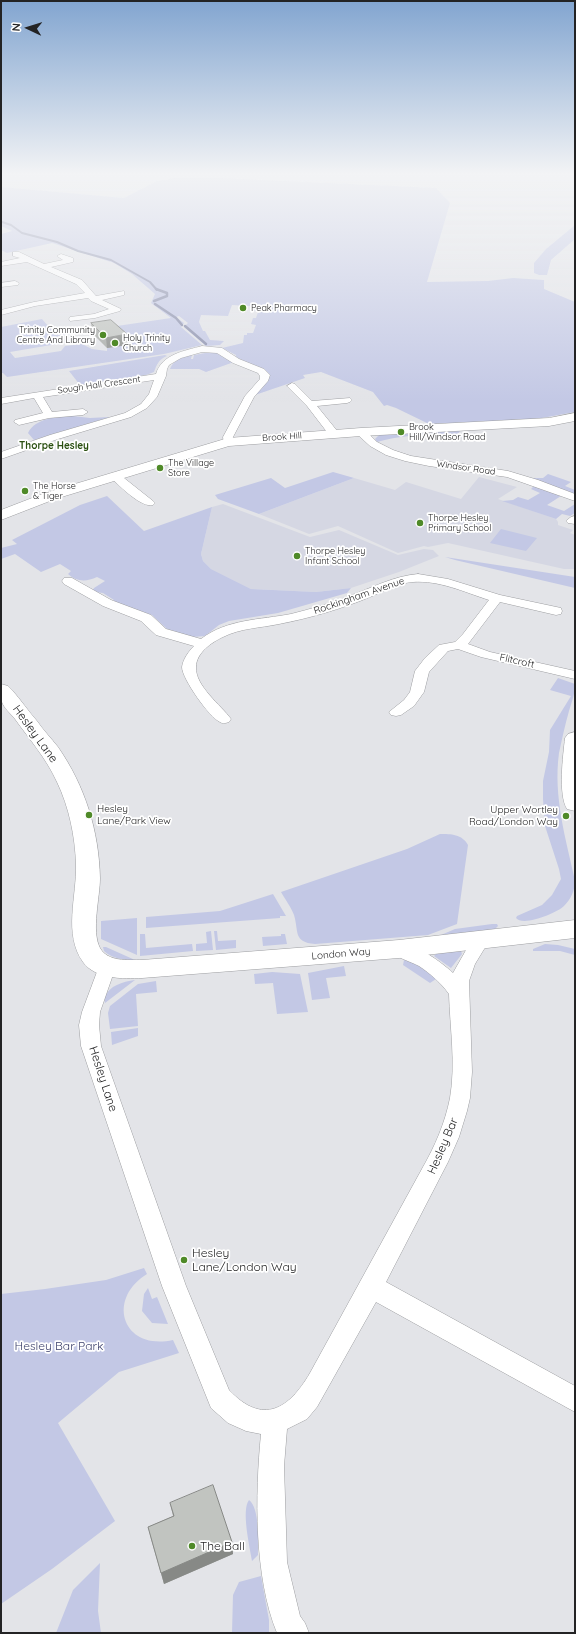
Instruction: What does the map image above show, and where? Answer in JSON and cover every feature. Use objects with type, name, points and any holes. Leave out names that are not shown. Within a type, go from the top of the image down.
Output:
[{"type":"main road","name":"Brook Hill","points":[[1,515],[50,496],[228,442],[247,439],[529,423],[575,417]]},
{"type":"main road","name":"Hesley Lane","points":[[1,690],[53,755],[73,794],[82,822],[86,850],[88,879],[86,943],[92,955],[106,966]]},
{"type":"main road","points":[[575,738],[572,771],[575,804]]},
{"type":"main road","name":"London Way","points":[[106,966],[123,969],[142,969],[399,949],[575,929]]},
{"type":"street","points":[[16,254],[79,282],[91,297],[117,310],[95,316],[73,319]]},
{"type":"street","points":[[45,266],[70,260],[61,256]]},
{"type":"street","points":[[1,264],[29,259]]},
{"type":"street","points":[[1,285],[15,283]]},
{"type":"street","points":[[1,313],[55,299],[91,297],[120,293]]},
{"type":"street","points":[[1,305],[13,309]]},
{"type":"street","points":[[1,456],[54,437],[128,416],[144,406],[154,395],[162,369],[166,363],[172,358],[209,348],[219,350],[236,361],[261,371],[265,375],[265,379],[250,396],[228,437],[228,442]]},
{"type":"street","name":"Sough Hall Crescent","points":[[1,401],[161,376]]},
{"type":"street","points":[[292,386],[310,404],[334,434]]},
{"type":"street","points":[[37,395],[49,416]]},
{"type":"street","points":[[310,404],[347,400]]},
{"type":"street","points":[[19,422],[49,416],[83,412]]},
{"type":"street","name":"Windsor Road","points":[[361,432],[369,442],[394,454],[434,464],[513,476],[575,498]]},
{"type":"street","points":[[116,476],[136,494],[149,503]]},
{"type":"street","name":"Rockingham Avenue","points":[[224,719],[208,702],[188,669],[190,662],[203,644],[212,637],[224,631],[292,617],[358,597],[392,582],[418,578],[436,580],[497,598],[556,612]]},
{"type":"street","points":[[68,581],[107,603],[146,618],[161,632],[203,644]]},
{"type":"street","points":[[396,712],[409,703],[416,692],[422,671],[430,661],[444,648],[459,645],[468,637],[497,598]]},
{"type":"street","name":"Flitcroft","points":[[459,645],[469,650],[506,660],[531,664],[575,675]]},
{"type":"street","name":"Hesley Bar","points":[[275,1422],[298,1410],[305,1402],[372,1287],[444,1149],[458,1110],[463,1071],[459,992],[460,980],[471,953],[480,941]]},
{"type":"street","points":[[399,949],[421,957],[434,966],[459,992]]},
{"type":"street","name":"Hesley Lane","points":[[106,966],[91,1012],[89,1025],[91,1046],[174,1286],[220,1399],[234,1413],[254,1420],[275,1422]]},
{"type":"street","points":[[372,1287],[575,1400]]},
{"type":"street","points":[[275,1422],[271,1466],[273,1562],[292,1628]]},
{"type":"shaded area","name":"Thorpe Hesley Primary School","points":[[479,477],[517,487],[498,499],[556,519],[558,525],[573,530],[570,533],[575,535],[575,569],[564,569],[448,543],[428,547],[424,546],[398,553],[338,526],[309,534],[259,514],[354,478],[395,490],[406,482],[461,499]]},
{"type":"shaded area","points":[[223,504],[310,537],[339,530],[398,555],[424,549],[433,550],[439,556],[399,572],[351,588],[316,592],[251,589],[211,569],[203,561],[201,554],[212,507]]},
{"type":"green space","points":[[1,249],[24,249],[7,253]]},
{"type":"green space","points":[[71,249],[437,249],[427,282],[488,281],[513,278],[544,280],[544,289],[575,302],[575,412],[536,419],[429,424],[396,408],[387,405],[384,406],[373,392],[321,372],[303,375],[305,378],[255,395],[267,378],[236,357],[236,355],[222,348],[243,343],[244,335],[247,335],[247,333],[253,333],[256,325],[251,324],[253,318],[256,318],[258,312],[251,309],[252,307],[250,306],[232,305],[228,316],[201,315],[199,322],[203,331],[205,331],[210,340],[224,341],[220,345],[206,346],[184,327],[188,323],[179,316],[176,317],[184,323],[181,327],[202,345],[164,354],[7,377],[1,373],[1,327],[42,319],[56,335],[171,318],[151,303],[155,294],[132,274],[114,263]],"holes":[[[112,330],[130,344],[107,348],[107,351],[92,349],[82,344],[65,346],[61,351],[15,358],[10,352],[63,343],[57,336]]]},
{"type":"green space","points":[[546,249],[563,249],[551,260],[547,275],[539,275],[534,273],[534,263]]},
{"type":"green space","points":[[215,352],[234,362],[206,372],[199,369],[170,369],[176,361],[182,358],[192,355],[191,359],[193,359],[194,355]]},
{"type":"green space","points":[[165,355],[167,356],[159,362],[154,372],[146,375],[80,385],[69,371]]},
{"type":"green space","points":[[73,416],[90,418],[110,417],[34,440],[28,433],[31,428],[42,421],[54,417]]},
{"type":"green space","points":[[460,431],[457,435],[407,436],[377,442],[375,439],[379,435]]},
{"type":"green space","points":[[333,472],[354,478],[259,514],[218,499],[215,495],[271,478],[285,488]]},
{"type":"green space","points":[[548,474],[571,482],[565,486],[575,490],[575,494],[532,478],[543,478]]},
{"type":"green space","points":[[534,486],[561,496],[547,505],[564,511],[575,504],[575,513],[570,516],[562,514],[556,519],[502,501],[513,500],[518,497],[528,500],[540,493],[531,489]]},
{"type":"green space","points":[[107,496],[144,531],[212,507],[201,554],[203,561],[211,569],[251,589],[316,592],[351,588],[347,593],[278,613],[229,621],[219,625],[205,636],[192,637],[167,629],[152,615],[114,603],[114,600],[103,593],[95,592],[93,590],[94,588],[105,581],[97,577],[89,580],[75,579],[68,574],[71,571],[60,564],[41,572],[15,554],[1,559],[1,548],[17,544],[12,540],[80,505]]},
{"type":"green space","points":[[501,529],[537,538],[526,551],[490,543]]},
{"type":"green space","points":[[445,557],[575,577],[575,588],[455,560]]},
{"type":"green space","points":[[558,678],[575,684],[574,694],[559,753],[558,786],[561,818],[575,884],[571,897],[560,909],[540,918],[525,921],[516,918],[517,916],[542,905],[552,895],[561,879],[545,826],[543,799],[543,781],[549,752],[550,730],[571,696],[550,690]]},
{"type":"green space","points":[[440,834],[459,837],[466,841],[468,845],[457,924],[428,935],[315,944],[303,941],[300,938],[294,915],[281,892],[407,849]]},
{"type":"green space","points":[[273,894],[286,916],[280,916],[280,918],[146,928],[146,917],[220,911]]},
{"type":"green space","points":[[137,918],[137,955],[101,939],[101,921]]},
{"type":"green space","points":[[497,924],[498,926],[494,930],[441,935],[455,929]]},
{"type":"green space","points":[[211,931],[213,950],[196,951],[196,944],[207,943],[206,932]]},
{"type":"green space","points":[[214,931],[217,931],[218,941],[236,940],[236,948],[216,950]]},
{"type":"green space","points":[[140,934],[145,934],[146,948],[192,944],[193,951],[140,956]]},
{"type":"green space","points":[[281,934],[285,934],[287,944],[263,946],[262,937],[281,936]]},
{"type":"green space","points":[[545,944],[575,949],[575,955],[560,951],[533,951],[533,949]]},
{"type":"green space","points":[[103,947],[135,960],[122,959],[107,954]]},
{"type":"green space","points":[[461,951],[462,954],[451,968],[434,956],[437,953]]},
{"type":"green space","points":[[404,960],[419,964],[436,979],[430,983],[403,965]]},
{"type":"green space","points":[[344,966],[346,976],[326,978],[330,998],[312,1000],[308,973]]},
{"type":"green space","points":[[272,972],[300,974],[308,1012],[277,1014],[273,983],[255,984],[254,974]]},
{"type":"green space","points":[[135,980],[105,1003],[104,998],[113,987],[121,983]]},
{"type":"green space","points":[[156,981],[157,992],[136,994],[138,1026],[110,1029],[108,1013],[110,1006],[138,984]]},
{"type":"green space","points":[[138,1028],[138,1036],[112,1045],[111,1032]]},
{"type":"green space","name":"Hesley Bar Park","points":[[144,1268],[147,1274],[134,1284],[127,1296],[124,1309],[126,1320],[132,1331],[142,1338],[156,1341],[173,1340],[179,1353],[119,1372],[58,1423],[115,1521],[52,1569],[1,1604],[1,1294],[106,1280]]},
{"type":"green space","points":[[148,1288],[152,1299],[157,1297],[168,1324],[152,1323],[142,1311],[144,1294]]},
{"type":"green space","points":[[249,1500],[253,1504],[257,1517],[258,1534],[258,1555],[252,1561],[246,1520],[247,1505]]},
{"type":"green space","points":[[100,1563],[98,1611],[101,1633],[56,1633],[73,1590]]},
{"type":"green space","points":[[261,1576],[269,1620],[269,1633],[232,1633],[233,1595],[239,1582]]},
{"type":"building","points":[[111,320],[127,334],[106,338],[91,323]]},
{"type":"building","name":"The Ball","points":[[213,1485],[232,1542],[161,1573],[148,1527],[174,1516],[170,1503]]},
{"type":"waterway","points":[[74,249],[111,260],[150,282],[156,289]]},
{"type":"waterway","points":[[154,301],[167,296],[167,293],[156,289]]},
{"type":"waterway","points":[[155,304],[176,318],[182,325]]},
{"type":"waterway","points":[[185,326],[206,344]]},
{"type":"place","name":"Peak Pharmacy","points":[[243,308]]},
{"type":"place","name":"Trinity Community Centre And Library","points":[[103,335]]},
{"type":"place","name":"Holy Trinity Church","points":[[115,343]]},
{"type":"place","name":"Brook Hill/Windsor Road","points":[[401,432]]},
{"type":"place","name":"The Village Store","points":[[160,468]]},
{"type":"place","name":"The Horse & Tiger","points":[[25,491]]},
{"type":"place","name":"Thorpe Hesley Primary School","points":[[420,523]]},
{"type":"place","name":"Thorpe Hesley Infant School","points":[[297,556]]},
{"type":"place","name":"Hesley Lane/Park View","points":[[89,815]]},
{"type":"place","name":"Upper Wortley Road/London Way","points":[[566,816]]},
{"type":"place","name":"Hesley Lane/London Way","points":[[184,1260]]},
{"type":"place","name":"The Ball","points":[[192,1546]]},
{"type":"district","name":"Thorpe Hesley","points":[[54,446]]}]
